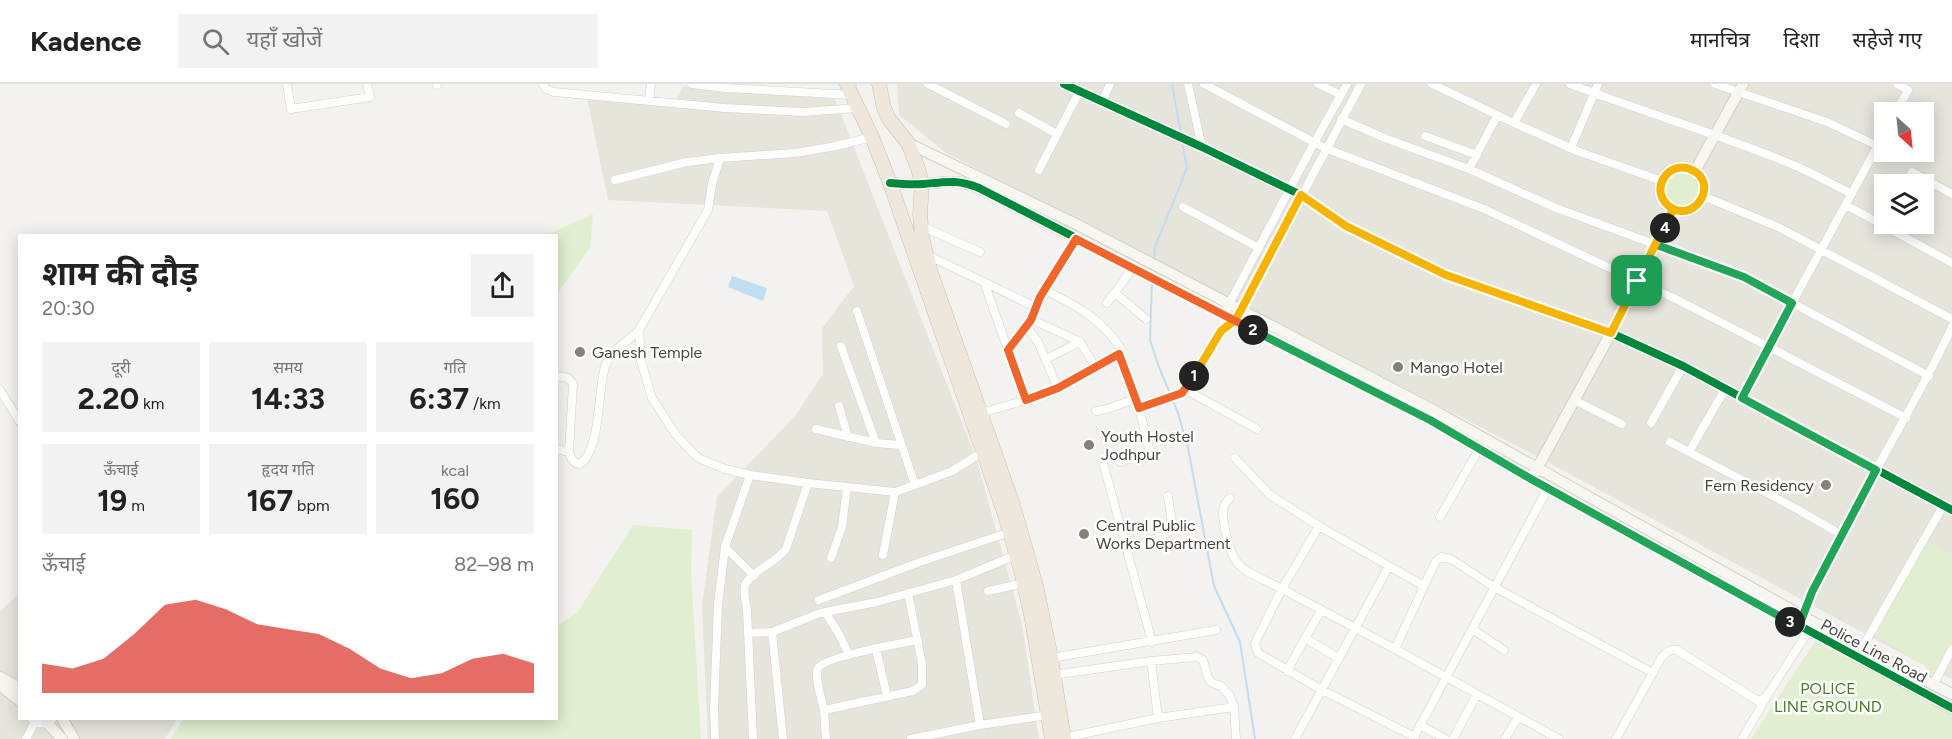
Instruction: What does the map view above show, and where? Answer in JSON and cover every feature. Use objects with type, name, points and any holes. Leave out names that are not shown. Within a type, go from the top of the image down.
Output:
[{"type":"highway","points":[[882,87],[884,108],[889,119],[908,143],[918,168],[922,184],[921,226],[927,255],[981,413],[988,449],[1024,583],[1049,715],[1060,739]]},
{"type":"highway","points":[[853,96],[890,183],[988,449],[1012,502],[1037,590],[1051,658],[1060,739]]},
{"type":"street","points":[[287,84],[291,109],[370,97],[368,84]]},
{"type":"street","points":[[543,84],[546,90],[554,93],[725,108],[803,112],[853,96]]},
{"type":"street","points":[[650,100],[651,84]]},
{"type":"street","points":[[692,84],[853,96]]},
{"type":"street","points":[[928,84],[1006,124]]},
{"type":"street","points":[[1064,84],[1301,195],[1346,226],[1446,275],[1611,333],[1683,366],[1952,510]]},
{"type":"street","points":[[1102,102],[1110,84]]},
{"type":"street","points":[[1188,84],[1199,146]]},
{"type":"street","points":[[1204,84],[1314,143],[1484,209],[1637,281],[1770,346],[1906,418]]},
{"type":"street","points":[[1318,84],[1341,95]]},
{"type":"street","points":[[1221,331],[1229,304],[1347,84]]},
{"type":"street","points":[[1139,408],[1168,399],[1184,391],[1221,331],[1235,320],[1361,84]]},
{"type":"street","points":[[1432,84],[1497,116],[1571,148],[1662,181]]},
{"type":"street","points":[[1450,93],[1455,84]]},
{"type":"street","points":[[1514,123],[1536,84]]},
{"type":"street","points":[[1570,84],[1715,135],[1799,168],[1852,194]]},
{"type":"street","points":[[1571,148],[1598,84]]},
{"type":"street","points":[[1715,84],[1741,88],[1827,122],[1874,144]]},
{"type":"street","points":[[1897,84],[1908,90],[1901,102]]},
{"type":"street","points":[[1695,171],[1741,88]]},
{"type":"street","points":[[1039,170],[1079,92]]},
{"type":"street","points":[[1019,113],[1057,134]]},
{"type":"street","points":[[1469,169],[1497,116]]},
{"type":"street","points":[[1341,119],[1387,140],[1469,169],[1556,208],[1744,277],[1929,376]]},
{"type":"street","points":[[1425,136],[1476,155]]},
{"type":"street","points":[[615,180],[687,162],[796,153],[872,137]]},
{"type":"street","points":[[908,143],[1137,255],[1437,412],[1806,624],[1863,648],[1952,694]]},
{"type":"street","points":[[1742,398],[1874,153]]},
{"type":"street","points":[[558,376],[568,378],[573,384],[569,452],[573,461],[580,464],[589,456],[600,410],[607,362],[639,330],[708,210],[712,184],[720,158]]},
{"type":"street","points":[[1680,167],[1695,171],[1703,180],[1705,189],[1694,208],[1684,211],[1673,209],[1667,206],[1662,198],[1660,191],[1662,181],[1670,171],[1680,167]]},
{"type":"street","name":"Police Line Road","points":[[890,183],[963,182],[1430,420],[1531,479],[1806,624],[1952,708]]},
{"type":"street","points":[[1934,184],[1952,194]]},
{"type":"street","points":[[1703,196],[1778,227],[1952,319]]},
{"type":"street","points":[[1846,205],[1874,219]]},
{"type":"street","points":[[1183,207],[1259,248]]},
{"type":"street","points":[[1531,479],[1611,333],[1673,209]]},
{"type":"street","points":[[921,226],[980,252]]},
{"type":"street","points":[[1901,234],[1952,263]]},
{"type":"street","points":[[1008,350],[1029,323],[1045,290],[1076,239]]},
{"type":"street","points":[[927,255],[1036,307]]},
{"type":"street","points":[[1107,303],[1135,269]]},
{"type":"street","points":[[984,282],[1026,400]]},
{"type":"street","points":[[1045,290],[1081,309],[1104,326],[1121,349],[1119,354],[1139,408],[1150,452],[1120,462]]},
{"type":"street","points":[[1115,292],[1146,319]]},
{"type":"street","points":[[857,311],[915,485]]},
{"type":"street","points":[[1029,323],[1080,342],[1096,368]]},
{"type":"street","points":[[1029,323],[1058,388]]},
{"type":"street","points":[[1742,739],[1806,624],[1812,592],[1952,329]]},
{"type":"street","points":[[639,330],[641,361],[652,398],[676,435],[698,458],[725,469],[808,483],[895,492],[952,471],[988,449]]},
{"type":"street","points":[[1046,359],[1080,342]]},
{"type":"street","points":[[841,346],[876,443]]},
{"type":"street","points":[[981,413],[1058,388],[1119,354]]},
{"type":"street","points":[[1651,423],[1683,366]]},
{"type":"street","points":[[1689,452],[1725,389]]},
{"type":"street","points":[[0,390],[18,419]]},
{"type":"street","points":[[1184,391],[1257,429]]},
{"type":"street","points":[[1096,411],[1135,399]]},
{"type":"street","points":[[1574,400],[1622,424]]},
{"type":"street","points":[[839,406],[848,437]]},
{"type":"street","points":[[816,429],[876,443],[900,445]]},
{"type":"street","points":[[1670,442],[1842,535]]},
{"type":"street","points":[[558,449],[569,452]]},
{"type":"street","points":[[1440,517],[1479,449]]},
{"type":"street","points":[[1235,458],[1270,495],[1424,586]]},
{"type":"street","points":[[1104,466],[1152,642]]},
{"type":"street","points":[[715,739],[718,605],[725,547],[750,475]]},
{"type":"street","points":[[753,739],[747,610],[744,596],[746,585],[754,576],[781,556],[786,549],[808,483]]},
{"type":"street","points":[[831,558],[842,527],[847,488]]},
{"type":"street","points":[[1319,526],[1282,589],[1255,644],[1258,652],[1287,671],[1414,738],[1548,488]]},
{"type":"street","points":[[883,555],[895,492]]},
{"type":"street","points":[[1127,549],[1164,535],[1171,530],[1168,496]]},
{"type":"street","points":[[1230,498],[1223,506],[1222,515],[1228,548],[1242,569],[1395,649],[1559,739]]},
{"type":"street","points":[[1863,648],[1943,506]]},
{"type":"street","points":[[819,600],[920,562],[1010,532]]},
{"type":"street","points":[[725,547],[754,576]]},
{"type":"street","points":[[748,633],[772,632],[825,612],[877,602],[956,580],[1016,555]]},
{"type":"street","points":[[1395,649],[1436,561],[1441,557],[1446,557],[1494,587],[1653,673]]},
{"type":"street","points":[[1295,739],[1389,566]]},
{"type":"street","points":[[956,580],[980,725]]},
{"type":"street","points":[[988,591],[1024,583]]},
{"type":"street","points":[[824,710],[913,691],[922,686],[922,664],[908,593]]},
{"type":"street","points":[[1287,671],[1321,610]]},
{"type":"street","points":[[825,612],[849,655]]},
{"type":"street","points":[[1472,629],[1504,650]]},
{"type":"street","points":[[1051,658],[1216,630]]},
{"type":"street","points":[[772,632],[783,739]]},
{"type":"street","points":[[1305,638],[1338,658]]},
{"type":"street","points":[[826,739],[824,710],[817,677],[818,668],[822,663],[918,640]]},
{"type":"street","points":[[876,649],[887,696]]},
{"type":"street","points":[[1616,739],[1653,673],[1671,649],[1677,650],[1758,701],[1768,694]]},
{"type":"street","points":[[1933,685],[1952,649]]},
{"type":"street","points":[[1053,675],[1197,657],[1203,660],[1208,678],[1221,686],[1230,696],[1234,707],[1236,739]]},
{"type":"street","points":[[1151,661],[1158,718]]},
{"type":"street","points":[[0,677],[18,687]]},
{"type":"street","points":[[0,686],[18,700]]},
{"type":"street","points":[[1453,739],[1477,694]]},
{"type":"street","points":[[1060,739],[1158,718],[1234,707]]},
{"type":"street","points":[[911,739],[980,725],[1049,715]]},
{"type":"street","points":[[1505,739],[1518,717]]},
{"type":"street","points":[[26,739],[33,720],[50,721],[62,739]]},
{"type":"street","points":[[63,720],[74,739]]},
{"type":"street","points":[[1420,725],[1445,739]]},
{"type":"shaded area","points":[[897,84],[1952,84],[1952,679],[1527,451],[946,153],[899,115]]},
{"type":"shaded area","points":[[684,86],[835,99],[977,461],[1022,624],[1039,739],[708,739],[702,605],[717,497],[796,415],[823,374],[822,328],[854,286],[827,211],[608,200],[587,98],[673,105]]},
{"type":"shaded area","points":[[18,595],[18,720],[176,720],[165,739],[0,739],[0,611]]},
{"type":"green space","points":[[1682,174],[1693,179],[1698,190],[1693,201],[1682,206],[1671,201],[1666,190],[1671,179]]},
{"type":"green space","points":[[593,214],[590,248],[558,293],[558,234],[548,234]]},
{"type":"green space","points":[[633,525],[692,530],[691,573],[701,739],[171,739],[182,720],[558,720],[558,625],[577,613]]},
{"type":"green space","points":[[1925,539],[1952,554],[1952,647],[1933,683],[1924,665],[1873,634]]},
{"type":"green space","name":"POLICE LINE GROUND","points":[[1815,642],[1952,713],[1952,739],[1751,739]]},
{"type":"water","points":[[732,276],[767,288],[763,301],[728,287]]},
{"type":"waterway","points":[[1172,84],[1181,134]]},
{"type":"waterway","points":[[1154,260],[1155,247],[1187,168],[1182,140]]},
{"type":"waterway","points":[[1152,280],[1150,340],[1178,413],[1188,448],[1214,586],[1240,642],[1255,739]]},
{"type":"cycle path","points":[[1064,84],[1301,195],[1346,226],[1446,275],[1611,333],[1683,366],[1952,510]]},
{"type":"cycle path","points":[[890,183],[951,182],[979,188],[1430,420],[1656,548],[1952,708]]},
{"type":"place","name":"Ganesh Temple","points":[[580,352]]},
{"type":"place","name":"Mango Hotel","points":[[1398,367]]},
{"type":"place","name":"Youth Hostel Jodhpur","points":[[1089,445]]},
{"type":"place","name":"Fern Residency","points":[[1826,485]]},
{"type":"place","name":"Central Public Works Department","points":[[1084,534]]},
{"type":"route","points":[[1637,281],[1611,333],[1446,275],[1346,226],[1301,195],[1235,320],[1221,331],[1182,393],[1139,408],[1119,354],[1058,388],[1026,400],[1008,350],[1031,320],[1040,297],[1076,239],[1138,270],[1224,315],[1235,320],[1430,420],[1531,479],[1799,626],[1812,592],[1876,470],[1742,398],[1792,303],[1744,277],[1657,245],[1673,209],[1667,206],[1660,191],[1664,177],[1670,171],[1680,167],[1695,171],[1703,180],[1705,189],[1702,199],[1694,208],[1684,211],[1673,209],[1637,281]]}]
